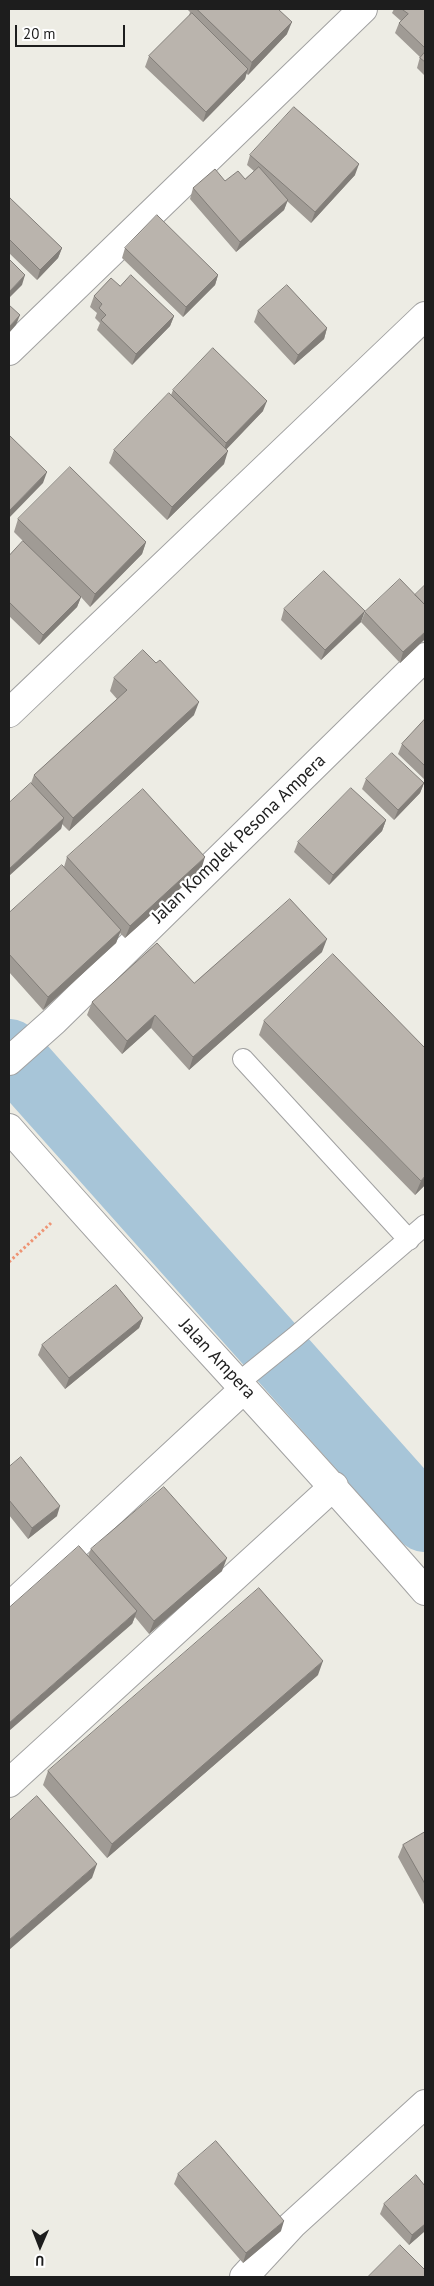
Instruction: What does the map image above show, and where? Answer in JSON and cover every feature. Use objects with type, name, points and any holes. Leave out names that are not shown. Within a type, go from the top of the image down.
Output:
[{"type":"street","points":[[9,351],[363,9]]},
{"type":"street","points":[[9,713],[425,316]]},
{"type":"street","name":"Jalan Komplek Pesona Ampera","points":[[9,1061],[54,1021],[425,657]]},
{"type":"street","name":"Jalan Ampera","points":[[9,1128],[74,1202],[243,1383],[425,1591]]},
{"type":"street","points":[[9,1607],[243,1383]]},
{"type":"street","points":[[9,1783],[334,1486]]},
{"type":"street","points":[[244,2277],[292,2225],[425,2104]]},
{"type":"lane","points":[[243,1059],[409,1240]]},
{"type":"lane","points":[[243,1383],[425,1225]]},
{"type":"path","points":[[9,1262],[74,1202]]},
{"type":"building","points":[[197,9],[278,9],[292,22],[252,62]]},
{"type":"building","points":[[402,9],[425,9],[425,48],[399,23],[408,14]]},
{"type":"building","points":[[192,13],[248,69],[206,112],[149,56]]},
{"type":"building","points":[[425,52],[425,62],[420,58]]},
{"type":"building","points":[[294,107],[359,164],[315,212],[250,155]]},
{"type":"building","points":[[259,167],[288,200],[240,242],[193,188],[215,169],[225,181],[238,171],[245,179]]},
{"type":"building","points":[[10,198],[62,248],[40,270],[9,239]]},
{"type":"building","points":[[157,215],[218,275],[186,307],[125,248]]},
{"type":"building","points":[[9,259],[25,275],[9,292]]},
{"type":"building","points":[[131,275],[174,316],[136,354],[101,320],[106,315],[99,308],[102,304],[94,296],[111,278],[120,286]]},
{"type":"building","points":[[287,285],[327,328],[298,355],[258,311]]},
{"type":"building","points":[[9,305],[20,315],[9,327]]},
{"type":"building","points":[[213,348],[267,401],[226,443],[173,390]]},
{"type":"building","points":[[169,393],[228,451],[172,507],[114,450]]},
{"type":"building","points":[[9,435],[47,472],[9,511]]},
{"type":"building","points":[[70,467],[146,542],[95,594],[18,519]]},
{"type":"building","points":[[23,541],[81,597],[43,635],[9,602],[9,556]]},
{"type":"building","points":[[324,571],[365,611],[325,650],[284,609]]},
{"type":"building","points":[[400,579],[425,605],[425,632],[403,652],[365,612]]},
{"type":"building","points":[[425,585],[425,605],[415,595]]},
{"type":"building","points":[[143,650],[156,663],[160,660],[199,702],[73,818],[34,775],[127,690],[114,678]]},
{"type":"building","points":[[425,719],[425,766],[402,744]]},
{"type":"building","points":[[392,753],[424,783],[398,810],[366,779]]},
{"type":"building","points":[[31,783],[64,818],[9,869],[9,803]]},
{"type":"building","points":[[351,788],[386,820],[333,875],[298,842]]},
{"type":"building","points":[[143,789],[205,857],[130,926],[67,857]]},
{"type":"building","points":[[62,865],[121,930],[48,997],[9,954],[9,913]]},
{"type":"building","points":[[290,899],[327,939],[193,1057],[155,1015],[127,1041],[92,1002],[157,943],[194,983]]},
{"type":"building","points":[[333,954],[425,1048],[425,1176],[421,1181],[264,1021]]},
{"type":"building","points":[[116,1285],[143,1318],[69,1378],[42,1345]]},
{"type":"building","points":[[21,1457],[60,1506],[32,1528],[9,1500],[9,1467]]},
{"type":"building","points":[[164,1487],[227,1558],[154,1621],[91,1549]]},
{"type":"building","points":[[79,1546],[137,1611],[9,1723],[9,1608]]},
{"type":"building","points":[[259,1588],[323,1661],[112,1844],[48,1771]]},
{"type":"building","points":[[37,1796],[97,1864],[9,1940],[9,1821]]},
{"type":"building","points":[[425,1832],[425,1884],[403,1845]]},
{"type":"building","points":[[216,2141],[284,2221],[246,2253],[178,2174]]},
{"type":"building","points":[[416,2175],[425,2186],[425,2224],[412,2235],[384,2204]]},
{"type":"building","points":[[400,2245],[425,2270],[425,2277],[368,2277]]},
{"type":"waterway","points":[[9,1052],[425,1519]]}]
